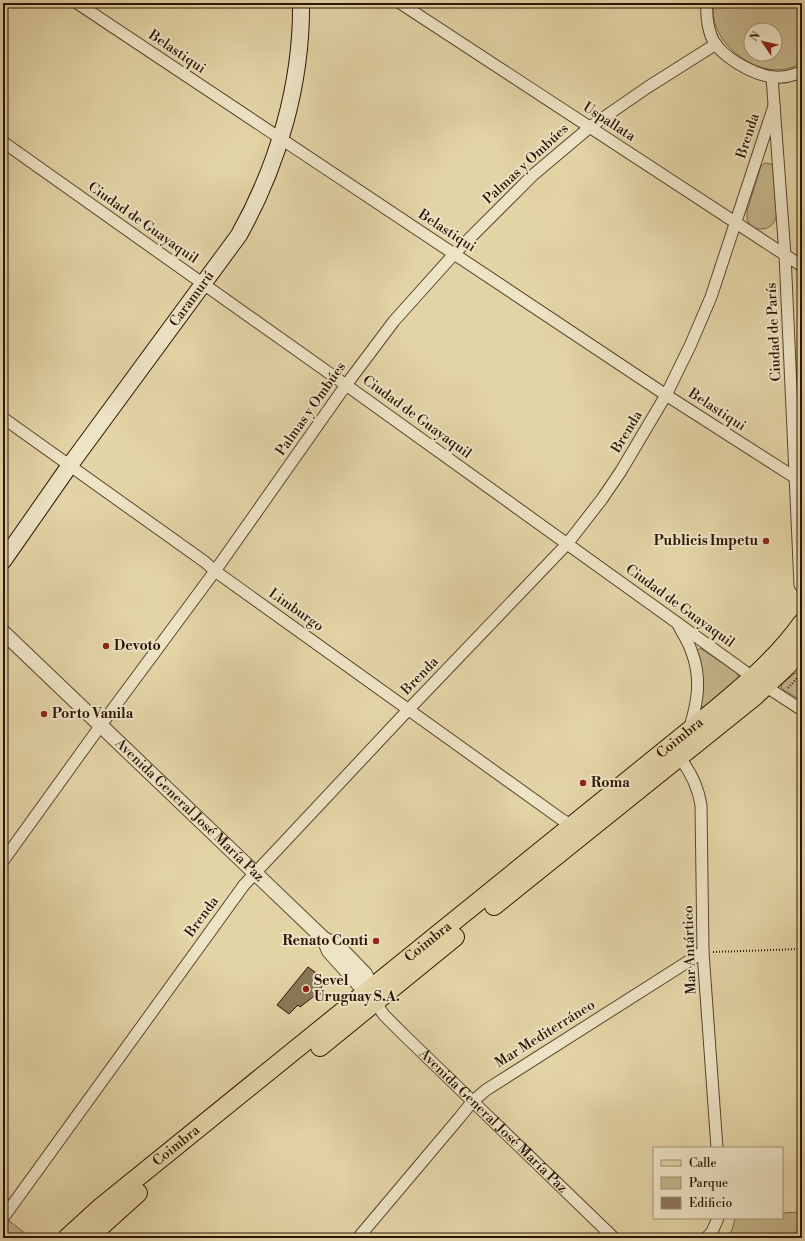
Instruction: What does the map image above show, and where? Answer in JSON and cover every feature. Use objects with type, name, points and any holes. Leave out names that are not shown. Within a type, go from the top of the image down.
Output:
[{"type":"main road","name":"Caramurú","points":[[3,561],[70,465],[239,235],[264,185],[286,120],[294,90],[300,44],[301,3]]},
{"type":"main road","name":"Coimbra","points":[[67,1238],[101,1207],[371,994],[679,757],[759,682],[776,655],[802,623]]},
{"type":"main road","name":"Coimbra","points":[[88,1238],[134,1196],[371,994],[573,826],[689,731],[759,682],[787,666],[802,649]]},
{"type":"street","name":"Belastiqui","points":[[77,3],[455,253],[666,395],[799,480]]},
{"type":"street","name":"Uspallata","points":[[400,3],[802,266]]},
{"type":"street","points":[[707,3],[708,21],[716,44],[733,60],[749,69],[772,77],[792,76],[802,72]]},
{"type":"street","name":"Palmas y Ombúes","points":[[3,861],[215,571],[346,385],[394,321],[455,253],[534,175],[590,127],[648,87],[716,44]]},
{"type":"street","name":"Ciudad de París","points":[[772,77],[799,480],[800,585]]},
{"type":"street","name":"Brenda","points":[[3,1218],[254,873],[567,544],[581,528],[621,472],[666,395],[690,346],[711,297],[774,106]]},
{"type":"street","name":"Ciudad de Guayaquil","points":[[3,142],[346,385],[759,682],[802,710]]},
{"type":"street","name":"Limburgo","points":[[3,418],[554,814],[573,826]]},
{"type":"street","points":[[676,622],[691,648],[697,672],[698,693],[696,708],[689,731]]},
{"type":"street","name":"Avenida General José María Paz","points":[[3,632],[324,939],[337,945],[365,974],[371,994],[384,1015],[472,1102],[614,1238]]},
{"type":"street","name":"Mar Antártico","points":[[679,757],[689,770],[695,782],[701,805],[703,952],[717,1147]]},
{"type":"street","name":"Mar Mediterráneo","points":[[358,1238],[472,1102],[497,1082],[703,952]]},
{"type":"street","points":[[706,1238],[712,1232],[718,1219]]},
{"type":"path","points":[[780,696],[802,674]]},
{"type":"path","points":[[703,952],[802,949]]},
{"type":"green space","points":[[714,3],[802,3],[802,62],[788,69],[772,70],[756,66],[749,62],[783,62],[783,22],[743,22],[743,59],[729,47],[719,33],[714,18]]},
{"type":"green space","points":[[765,163],[771,164],[774,167],[777,214],[772,225],[765,229],[757,229],[750,225],[747,220],[747,211],[761,166]]},
{"type":"green space","points":[[700,648],[737,673],[739,680],[704,708],[702,707],[701,703],[697,651]]},
{"type":"green space","points":[[795,673],[800,676],[800,696],[797,698],[781,687],[782,684]]},
{"type":"green space","points":[[802,1212],[802,1238],[726,1238],[732,1230],[735,1219],[783,1219],[783,1213]]},
{"type":"green space","points":[[8,1220],[31,1238],[3,1238],[3,1228]]},
{"type":"building","name":"Sevel Uruguay S.A.","points":[[308,967],[319,975],[324,984],[321,986],[323,993],[313,997],[300,1007],[298,1005],[289,1014],[277,1005]]},
{"type":"place","name":"Publicis Impetu","points":[[766,541]]},
{"type":"place","name":"Devoto","points":[[106,646]]},
{"type":"place","name":"Porto Vanila","points":[[44,714]]},
{"type":"place","name":"Roma","points":[[583,783]]},
{"type":"place","name":"Renato Conti","points":[[376,941]]},
{"type":"place","name":"Sevel Uruguay S.A.","points":[[306,989]]}]
